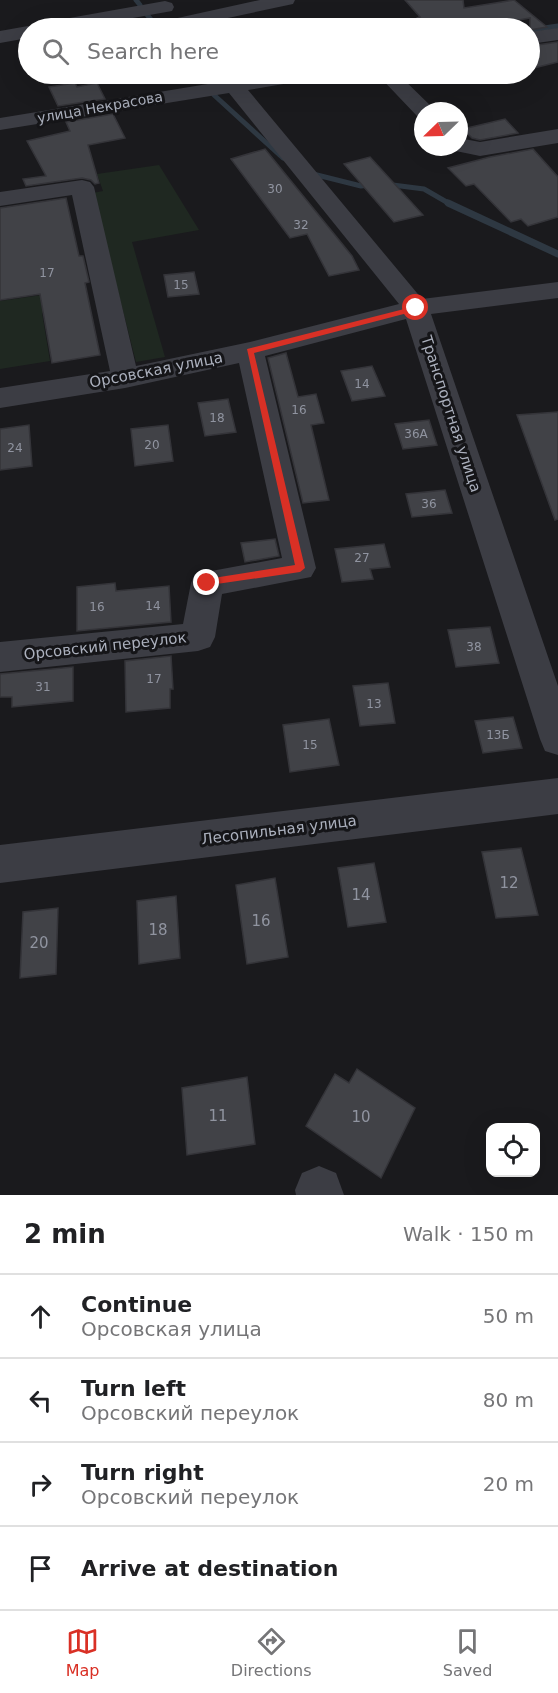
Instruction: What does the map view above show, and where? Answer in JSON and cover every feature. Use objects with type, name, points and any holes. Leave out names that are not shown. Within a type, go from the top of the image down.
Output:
[{"type":"street","points":[[214,18],[286,0]]},
{"type":"street","points":[[93,18],[162,3],[175,18]]},
{"type":"street","points":[[0,37],[18,34]]},
{"type":"street","points":[[540,37],[558,34]]},
{"type":"street","name":"улица Некрасова","points":[[0,124],[204,84]]},
{"type":"street","name":"Транспортная улица","points":[[233,84],[416,308],[558,738]]},
{"type":"street","points":[[397,84],[416,102]]},
{"type":"street","points":[[468,147],[480,149],[558,136]]},
{"type":"street","points":[[0,199],[82,188],[125,378]]},
{"type":"street","name":"Орсовская улица","points":[[0,398],[125,378],[250,351],[416,308],[558,290]]},
{"type":"street","name":"Орсовский переулок","points":[[0,657],[198,638],[207,583],[300,568],[250,351]]},
{"type":"street","name":"Лесопильная улица","points":[[0,864],[558,796]]},
{"type":"shaded area","points":[[159,165],[199,230],[132,242],[165,357],[136,362],[93,193],[103,191],[97,174]]},
{"type":"shaded area","points":[[49,294],[52,311],[42,313],[50,361],[0,369],[0,301]]},
{"type":"building","points":[[405,0],[463,0],[464,8],[514,0],[536,18],[417,18],[420,17]]},
{"type":"building","points":[[540,21],[547,27],[540,28]]},
{"type":"building","points":[[558,42],[558,62],[540,66],[540,45]]},
{"type":"building","points":[[98,84],[105,99],[58,106],[49,87]]},
{"type":"building","points":[[113,114],[125,138],[88,145],[99,183],[95,184],[91,180],[82,178],[26,186],[23,179],[46,176],[27,141],[70,131],[66,122]]},
{"type":"building","points":[[505,119],[518,133],[480,140],[468,134],[468,128]]},
{"type":"building","points":[[265,149],[352,256],[359,270],[329,276],[307,234],[290,238],[231,159]]},
{"type":"building","points":[[533,149],[558,177],[558,217],[528,226],[521,219],[511,222],[474,184],[466,186],[448,168],[490,157]]},
{"type":"building","points":[[370,157],[423,215],[394,222],[344,164]]},
{"type":"building","points":[[66,198],[79,256],[83,256],[89,282],[85,283],[100,355],[52,363],[40,294],[0,300],[0,208]]},
{"type":"building","points":[[194,272],[199,294],[168,297],[164,275]]},
{"type":"building","points":[[286,353],[298,397],[316,394],[324,423],[311,425],[329,500],[303,503],[268,358]]},
{"type":"building","points":[[372,366],[385,396],[352,401],[341,371]]},
{"type":"building","points":[[228,399],[236,432],[205,436],[198,403]]},
{"type":"building","points":[[558,412],[558,519],[555,520],[517,415]]},
{"type":"building","points":[[429,420],[437,445],[403,449],[395,424]]},
{"type":"building","points":[[29,425],[32,466],[0,470],[0,429]]},
{"type":"building","points":[[168,425],[173,461],[135,466],[131,429]]},
{"type":"building","points":[[445,490],[452,513],[412,517],[406,494]]},
{"type":"building","points":[[275,539],[279,556],[245,562],[241,543]]},
{"type":"building","points":[[384,544],[390,567],[370,569],[373,579],[342,582],[335,549]]},
{"type":"building","points":[[115,583],[116,591],[169,586],[171,622],[77,631],[77,587]]},
{"type":"building","points":[[490,627],[499,663],[456,667],[448,630]]},
{"type":"building","points":[[171,656],[173,689],[170,689],[170,708],[126,712],[125,661]]},
{"type":"building","points":[[73,667],[73,701],[12,707],[12,697],[0,697],[0,674]]},
{"type":"building","points":[[388,683],[395,723],[360,726],[353,686]]},
{"type":"building","points":[[513,717],[522,748],[483,753],[475,721]]},
{"type":"building","points":[[329,719],[339,765],[290,772],[283,725]]},
{"type":"building","points":[[521,848],[538,915],[496,918],[482,852]]},
{"type":"building","points":[[374,863],[386,922],[348,927],[338,868]]},
{"type":"building","points":[[275,878],[288,957],[247,964],[236,885]]},
{"type":"building","points":[[176,896],[180,958],[139,964],[137,901]]},
{"type":"building","points":[[58,908],[56,974],[20,978],[23,912]]},
{"type":"building","points":[[357,1069],[415,1108],[381,1178],[306,1126],[335,1074],[349,1083]]},
{"type":"building","points":[[247,1077],[255,1144],[187,1155],[182,1088]]},
{"type":"waterway","points":[[136,0],[140,5]]},
{"type":"waterway","points":[[144,11],[150,18]]},
{"type":"waterway","points":[[540,29],[558,26]]},
{"type":"waterway","points":[[214,95],[283,158]]},
{"type":"waterway","points":[[309,173],[361,186],[372,185]]},
{"type":"waterway","points":[[385,184],[424,189],[449,204]]},
{"type":"waterway","points":[[449,204],[558,254]]},
{"type":"route","points":[[207,583],[300,568],[250,351],[416,308]]}]
